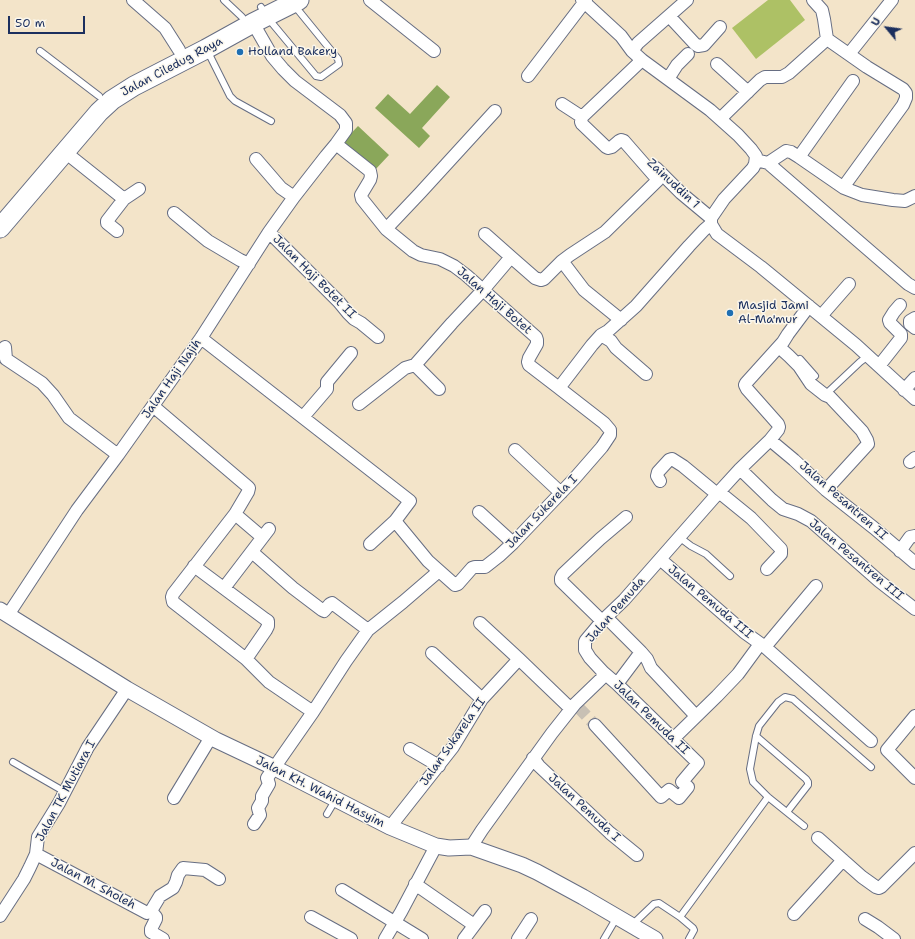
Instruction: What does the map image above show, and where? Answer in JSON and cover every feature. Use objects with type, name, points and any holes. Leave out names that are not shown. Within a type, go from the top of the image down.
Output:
[{"type":"main road","name":"Jalan Ciledug Raya","points":[[0,208],[91,102],[109,88],[128,75],[179,50],[273,8]]},
{"type":"main road","name":"Jalan Ciledug Raya","points":[[0,228],[99,112],[112,100],[134,86],[206,49],[273,8]]},
{"type":"street","points":[[133,0],[165,28],[179,50]]},
{"type":"street","points":[[370,0],[434,51]]},
{"type":"street","points":[[528,76],[584,0],[621,36],[632,51],[710,110],[738,135],[756,156],[753,168],[724,199],[704,230],[636,306],[608,331],[601,335],[560,388]]},
{"type":"street","points":[[632,51],[638,43],[687,0]]},
{"type":"street","points":[[849,54],[892,0]]},
{"type":"street","points":[[815,1],[822,10],[828,39],[867,67],[903,89],[906,93],[906,98],[903,105],[847,182]]},
{"type":"street","name":"Jalan Haji Najih","points":[[4,613],[201,338],[269,232],[346,130],[346,123],[340,115],[295,81],[272,56],[273,8]]},
{"type":"street","points":[[669,16],[698,46],[704,45],[720,27]]},
{"type":"street","points":[[720,119],[760,80],[766,77],[782,78],[828,39]]},
{"type":"street","points":[[668,79],[677,65],[688,54]]},
{"type":"street","points":[[562,104],[582,117],[642,60]]},
{"type":"street","points":[[717,64],[748,92]]},
{"type":"street","points":[[799,157],[853,81]]},
{"type":"street","points":[[386,229],[495,111]]},
{"type":"street","name":"Zainuddin 1","points":[[562,261],[588,242],[605,232],[658,180],[624,141],[619,141],[610,148],[606,147],[582,124],[582,117]]},
{"type":"street","name":"Jalan Haji Botet","points":[[336,144],[370,172],[370,180],[361,195],[362,199],[386,229],[413,251],[421,255],[440,259],[466,274],[536,337],[537,344],[529,358],[529,365],[560,388]]},
{"type":"street","points":[[768,164],[786,151],[791,152],[844,188],[862,195],[905,201],[915,196]]},
{"type":"street","points":[[65,152],[124,199]]},
{"type":"street","name":"Zainuddin 1","points":[[634,152],[642,153],[711,221],[717,234],[761,267],[856,345],[915,399]]},
{"type":"street","points":[[256,158],[281,188],[294,197]]},
{"type":"street","points":[[756,160],[768,164],[913,283]]},
{"type":"street","points":[[117,232],[107,224],[107,221],[124,199],[139,189]]},
{"type":"street","points":[[174,213],[208,241],[249,264]]},
{"type":"street","name":"Jalan Haji Botet II","points":[[269,232],[354,319],[378,337]]},
{"type":"street","points":[[485,234],[535,278],[541,280],[544,279],[562,261],[584,290],[621,320]]},
{"type":"street","points":[[359,404],[405,368],[415,365],[483,290],[511,256]]},
{"type":"street","points":[[821,316],[849,284]]},
{"type":"street","points":[[879,366],[901,338],[901,334],[889,320],[900,305]]},
{"type":"street","points":[[770,440],[778,430],[778,424],[745,386],[750,377],[781,345],[809,306]]},
{"type":"street","points":[[915,318],[910,322],[910,324],[915,328]]},
{"type":"street","points":[[601,335],[611,341],[616,348],[646,374]]},
{"type":"street","points":[[201,338],[410,501],[395,521],[370,544]]},
{"type":"street","points":[[3,345],[6,359],[42,383],[53,395],[68,418],[118,455]]},
{"type":"street","points":[[781,345],[799,366],[811,384],[830,397],[862,431],[867,440],[868,444],[826,490]]},
{"type":"street","points":[[303,418],[326,389],[327,382],[351,353]]},
{"type":"street","points":[[415,365],[440,389]]},
{"type":"street","points":[[904,390],[915,378]]},
{"type":"street","name":"Jalan Sukerela I","points":[[439,571],[455,585],[458,584],[475,566],[485,567],[499,556],[561,493],[602,447],[610,435],[610,430],[604,422],[560,388]]},
{"type":"street","points":[[153,406],[249,488],[235,514],[173,594],[173,602],[246,658],[269,682],[313,712]]},
{"type":"street","name":"Jalan Pemuda","points":[[603,672],[585,650],[586,640],[624,600],[740,469],[770,440]]},
{"type":"street","name":"Jalan Pesantren II","points":[[770,440],[826,490],[915,563]]},
{"type":"street","points":[[515,450],[561,493]]},
{"type":"street","points":[[660,481],[657,476],[658,472],[669,460],[673,459],[751,518],[781,549],[781,554],[767,569]]},
{"type":"street","name":"Jalan Pesantren III","points":[[740,469],[783,509],[798,514],[811,521],[879,581],[915,609]]},
{"type":"street","points":[[479,512],[513,543]]},
{"type":"street","points":[[224,588],[266,533],[235,514]]},
{"type":"street","points":[[626,517],[563,574],[561,581],[604,620],[611,622],[641,652],[647,659],[651,668],[696,716]]},
{"type":"street","points":[[254,824],[260,815],[258,808],[262,801],[262,796],[269,784],[267,778],[273,767],[313,712],[368,630],[439,571],[428,561],[395,521]]},
{"type":"street","points":[[900,551],[910,537],[915,536]]},
{"type":"street","points":[[252,552],[322,611],[324,611],[329,604],[332,603],[368,630]]},
{"type":"street","name":"Jalan Pemuda III","points":[[660,559],[744,632],[763,645],[871,741]]},
{"type":"street","points":[[194,566],[268,621],[266,630],[246,658]]},
{"type":"street","points":[[673,739],[738,674],[816,586]]},
{"type":"street","name":"Jalan KH. Wahid Hasyim","points":[[4,613],[127,689],[211,737],[390,827],[436,846],[449,848],[471,847],[522,865],[537,872],[654,939]]},
{"type":"street","points":[[480,623],[575,707]]},
{"type":"street","points":[[617,684],[641,652]]},
{"type":"street","points":[[432,653],[482,699]]},
{"type":"street","name":"Jalan Sukarela II","points":[[390,827],[453,747],[482,699],[519,659]]},
{"type":"street","points":[[471,847],[533,758],[552,733],[602,678],[603,672]]},
{"type":"street","name":"Jalan Pemuda II","points":[[595,725],[661,796],[669,790],[678,798],[688,787],[682,782],[698,763],[603,672]]},
{"type":"street","name":"Jalan TK Mutiara I","points":[[0,916],[24,879],[36,854],[38,837],[65,792],[88,747],[127,689]]},
{"type":"street","points":[[915,716],[886,750],[915,778]]},
{"type":"street","points":[[174,798],[211,737]]},
{"type":"street","points":[[410,749],[439,766]]},
{"type":"street","name":"Jalan Pemuda I","points":[[533,758],[539,766],[610,834],[637,856]]},
{"type":"street","points":[[818,838],[862,877],[879,888],[882,887],[915,853]]},
{"type":"street","points":[[385,939],[436,846]]},
{"type":"street","name":"Jalan M. Sholeh","points":[[36,854],[147,913],[151,911],[159,897],[172,888],[183,868],[205,870],[219,879]]},
{"type":"street","points":[[794,914],[843,860]]},
{"type":"street","points":[[415,884],[474,925]]},
{"type":"street","points":[[342,890],[422,939]]},
{"type":"street","points":[[464,939],[485,910]]},
{"type":"street","points":[[151,911],[156,917],[156,920],[151,932],[163,939]]},
{"type":"street","points":[[312,917],[351,939]]},
{"type":"street","points":[[518,939],[531,919]]},
{"type":"street","points":[[864,919],[894,939]]},
{"type":"lane","points":[[224,0],[273,8],[338,59],[340,62],[339,64],[321,77],[316,76],[273,8]]},
{"type":"lane","points":[[206,49],[230,96],[235,101],[271,121]]},
{"type":"lane","points":[[40,50],[99,96]]},
{"type":"lane","points":[[781,345],[805,364],[815,376]]},
{"type":"lane","points":[[825,395],[868,356]]},
{"type":"lane","points":[[679,537],[706,554],[730,576]]},
{"type":"lane","points":[[804,826],[768,797],[753,782],[750,769],[759,726],[778,702],[785,697],[793,699],[871,767]]},
{"type":"lane","points":[[756,736],[808,782],[808,785],[787,812]]},
{"type":"lane","points":[[13,762],[65,792]]},
{"type":"lane","points":[[680,916],[768,797]]},
{"type":"lane","points":[[327,814],[336,799]]},
{"type":"lane","points":[[632,926],[654,904],[662,904],[680,916],[693,928],[694,930],[689,939]]},
{"type":"lane","points":[[604,939],[617,917]]},
{"type":"green space","points":[[768,0],[790,0],[805,20],[756,59],[732,28]]},
{"type":"green space","points":[[437,85],[450,97],[422,128],[430,136],[419,148],[375,108],[388,94],[410,114]]},
{"type":"green space","points":[[358,126],[389,155],[374,171],[343,142]]},
{"type":"tunnel","points":[[578,707],[595,725]]},
{"type":"place","name":"Holland Bakery","points":[[240,52]]},
{"type":"place","name":"Masjid Jami Al-Ma'mur","points":[[730,313]]}]
